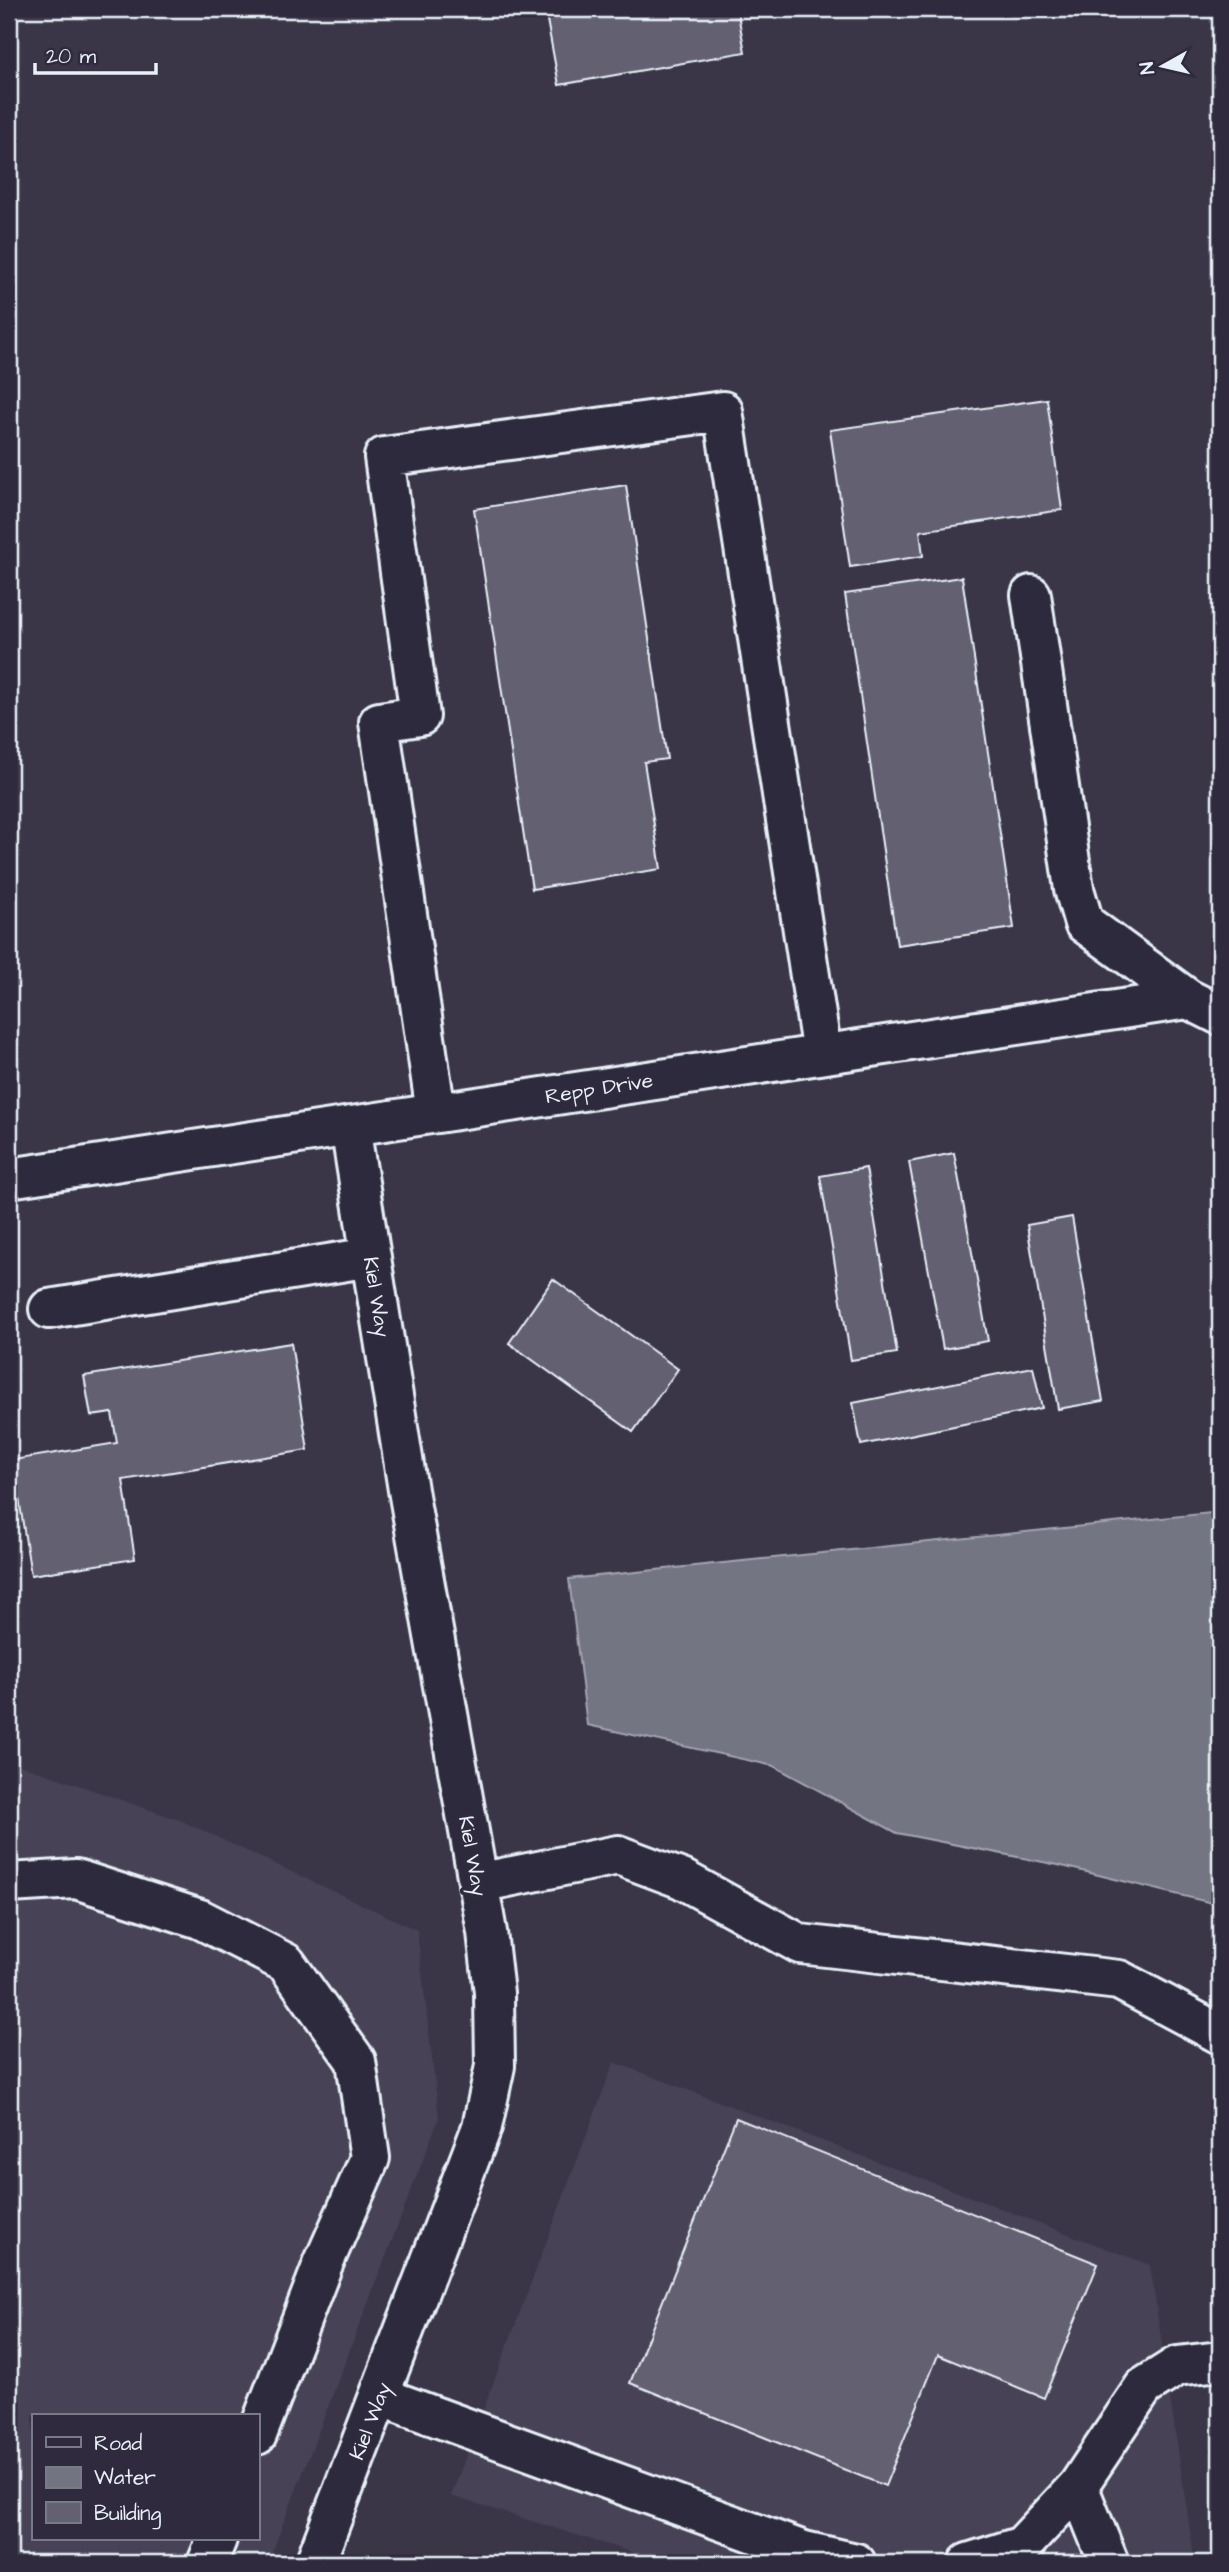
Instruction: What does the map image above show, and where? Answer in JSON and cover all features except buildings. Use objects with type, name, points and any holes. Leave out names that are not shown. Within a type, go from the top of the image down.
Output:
[{"type":"street","points":[[436,1113],[379,722],[420,716],[384,457],[723,411],[822,1054]]},
{"type":"street","points":[[1031,595],[1074,889],[1084,923],[1204,1007]]},
{"type":"street","name":"Repp Drive","points":[[9,1178],[822,1054],[1204,1007]]},
{"type":"street","name":"Kiel Way","points":[[316,2563],[482,2127],[495,2066],[494,1993],[478,1884],[350,1126]]},
{"type":"street","points":[[50,1309],[371,1257]]},
{"type":"street","points":[[478,1884],[618,1855],[682,1879],[800,1944],[1119,1980],[1220,2034]]},
{"type":"street","points":[[9,1883],[76,1879],[200,1919],[286,1963],[356,2061],[370,2158],[323,2264],[259,2430]]},
{"type":"street","points":[[968,2563],[1022,2546],[1078,2486],[1144,2387],[1177,2366],[1220,2361]]},
{"type":"street","points":[[379,2396],[791,2546],[856,2563]]},
{"type":"street","points":[[1078,2486],[1109,2563]]},
{"type":"street","points":[[207,2563],[217,2540]]},
{"type":"shaded area","points":[[9,1761],[182,1821],[417,1930],[439,2118],[268,2563],[9,2563]]},
{"type":"shaded area","points":[[614,2062],[1150,2265],[1195,2563],[666,2563],[451,2496]]},
{"type":"water","points":[[1220,1512],[1220,1905],[1058,1865],[897,1833],[774,1766],[587,1725],[569,1579]]}]
